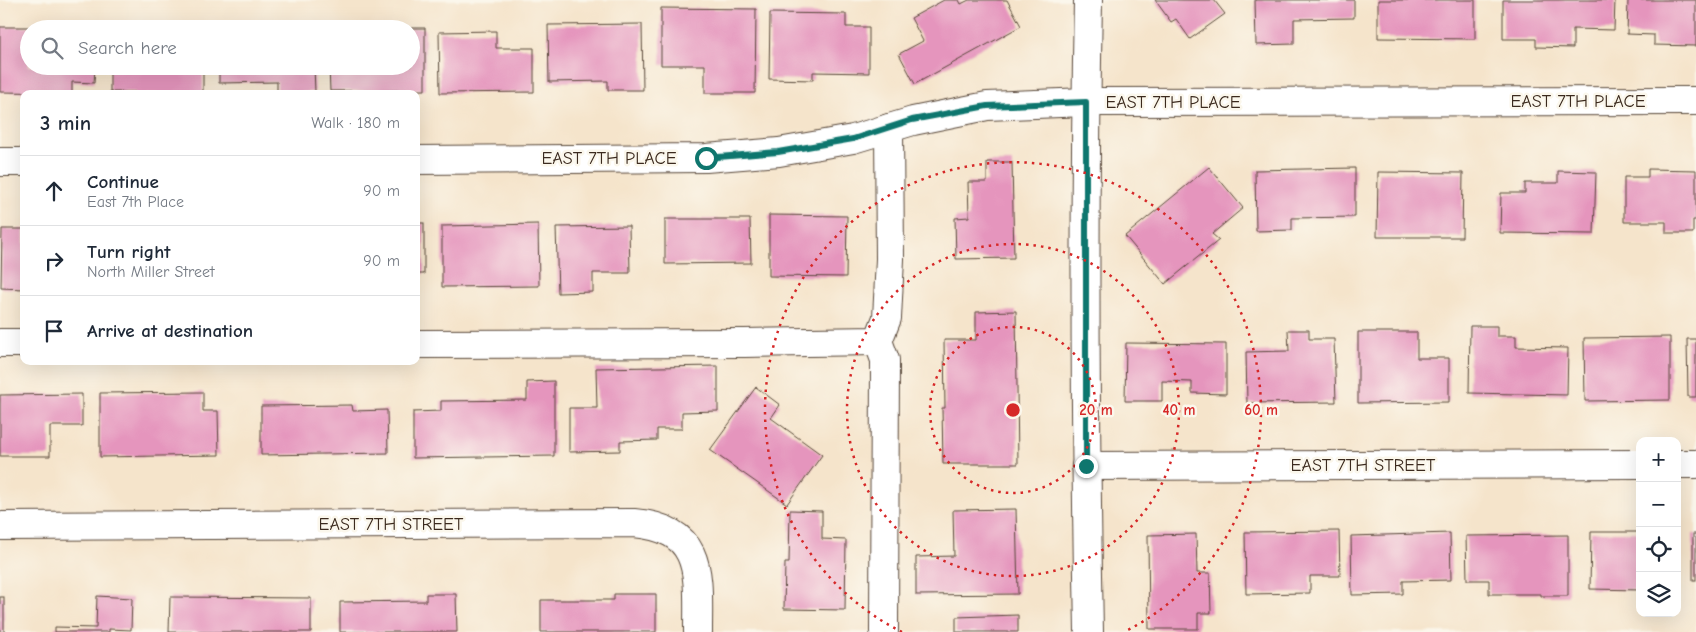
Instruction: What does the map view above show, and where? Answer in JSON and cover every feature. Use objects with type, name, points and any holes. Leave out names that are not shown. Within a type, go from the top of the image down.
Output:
[{"type":"street","points":[[1088,0],[1086,102],[1086,466],[1089,632]]},
{"type":"street","name":"EAST 7TH PLACE","points":[[420,160],[706,158],[788,150],[853,139],[912,120],[987,106],[1086,102],[1696,101]]},
{"type":"street","points":[[884,632],[885,360],[878,340],[887,318],[890,259],[889,128]]},
{"type":"street","points":[[0,162],[20,162]]},
{"type":"street","points":[[420,344],[744,343],[878,340]]},
{"type":"street","points":[[0,343],[20,343]]},
{"type":"street","name":"EAST 7TH STREET","points":[[1086,466],[1636,464]]},
{"type":"street","points":[[1681,464],[1696,464]]},
{"type":"street","name":"EAST 7TH STREET","points":[[0,526],[649,524],[665,530],[678,538],[688,549],[694,561],[698,575],[698,632]]},
{"type":"building","points":[[944,0],[959,0],[961,4],[969,0],[1007,0],[1021,26],[915,84],[899,54],[923,41],[911,18]]},
{"type":"building","points":[[1155,0],[1214,0],[1225,14],[1190,39],[1176,19],[1171,22]]},
{"type":"building","points":[[1255,0],[1354,0],[1354,18],[1294,19],[1294,44],[1256,45]]},
{"type":"building","points":[[1378,0],[1475,0],[1475,39],[1378,38]]},
{"type":"building","points":[[1503,0],[1615,0],[1614,30],[1573,29],[1573,48],[1536,47],[1536,39],[1503,39]]},
{"type":"building","points":[[1628,0],[1696,0],[1696,46],[1654,45],[1654,35],[1627,34]]},
{"type":"building","points":[[661,8],[756,9],[755,93],[705,93],[705,65],[661,65]]},
{"type":"building","points":[[770,13],[846,14],[846,27],[869,27],[869,73],[813,72],[813,80],[769,79]]},
{"type":"building","points":[[642,24],[643,90],[608,90],[608,81],[549,82],[548,25]]},
{"type":"building","points":[[0,27],[20,27],[20,75],[94,75],[94,83],[72,82],[72,90],[0,92]]},
{"type":"building","points":[[420,28],[425,28],[425,90],[330,90],[329,75],[420,75]]},
{"type":"building","points":[[496,31],[496,48],[534,48],[534,92],[440,93],[439,32]]},
{"type":"building","points":[[110,75],[203,75],[203,90],[110,90]]},
{"type":"building","points":[[219,75],[314,75],[315,90],[277,90],[277,82],[219,83]]},
{"type":"building","points":[[987,162],[1012,162],[1014,258],[956,259],[955,218],[969,217],[968,182],[987,182]]},
{"type":"building","points":[[1209,167],[1243,208],[1212,234],[1219,240],[1165,284],[1125,236]]},
{"type":"building","points":[[1355,168],[1355,217],[1292,218],[1292,230],[1256,231],[1255,170]]},
{"type":"building","points":[[1648,169],[1696,170],[1696,220],[1693,220],[1693,233],[1666,233],[1666,222],[1624,222],[1624,177],[1648,177]]},
{"type":"building","points":[[1558,171],[1596,172],[1594,234],[1500,233],[1501,193],[1525,193],[1525,183],[1558,183]]},
{"type":"building","points":[[1378,172],[1463,173],[1462,237],[1377,237]]},
{"type":"building","points":[[769,215],[847,216],[846,277],[769,276]]},
{"type":"building","points":[[665,219],[750,219],[751,263],[665,264]]},
{"type":"building","points":[[420,223],[424,223],[424,274],[420,274]]},
{"type":"building","points":[[538,224],[539,286],[442,287],[442,226]]},
{"type":"building","points":[[629,226],[630,273],[593,273],[593,292],[558,293],[556,227]]},
{"type":"building","points":[[2,229],[20,229],[20,289],[1,288]]},
{"type":"building","points":[[1016,311],[1018,464],[943,464],[942,408],[945,408],[944,340],[976,340],[976,312]]},
{"type":"building","points":[[1470,326],[1497,326],[1497,336],[1516,336],[1516,347],[1568,348],[1567,395],[1469,393]]},
{"type":"building","points":[[1288,330],[1309,330],[1309,339],[1334,339],[1336,402],[1247,403],[1246,352],[1289,351]]},
{"type":"building","points":[[1358,332],[1417,332],[1417,358],[1449,358],[1449,402],[1358,403]]},
{"type":"building","points":[[1670,337],[1670,400],[1585,401],[1584,338]]},
{"type":"building","points":[[1687,339],[1696,339],[1696,397],[1688,397]]},
{"type":"building","points":[[1126,343],[1226,344],[1226,394],[1192,393],[1192,382],[1162,381],[1162,401],[1125,401]]},
{"type":"building","points":[[718,366],[718,411],[682,412],[682,429],[657,429],[657,440],[620,441],[620,451],[569,452],[569,408],[597,408],[596,368]]},
{"type":"building","points":[[554,381],[554,456],[413,458],[413,412],[441,411],[441,401],[527,400],[527,382]]},
{"type":"building","points":[[756,387],[780,405],[771,418],[822,455],[787,504],[710,450]]},
{"type":"building","points":[[203,392],[203,411],[218,411],[219,455],[100,457],[100,393]]},
{"type":"building","points":[[82,394],[82,426],[50,426],[50,456],[0,456],[0,395]]},
{"type":"building","points":[[352,405],[353,411],[387,410],[388,453],[261,455],[261,406]]},
{"type":"building","points":[[1016,509],[1018,594],[916,595],[916,557],[954,556],[953,510]]},
{"type":"building","points":[[790,510],[822,511],[822,539],[846,540],[845,610],[784,609],[785,563],[789,563]]},
{"type":"building","points":[[1339,531],[1340,576],[1310,576],[1310,593],[1246,594],[1245,532]]},
{"type":"building","points":[[1591,532],[1636,532],[1636,590],[1590,589]]},
{"type":"building","points":[[1450,533],[1451,580],[1403,581],[1403,594],[1352,595],[1351,536]]},
{"type":"building","points":[[1196,534],[1197,573],[1210,573],[1211,613],[1198,613],[1198,629],[1149,629],[1148,535]]},
{"type":"building","points":[[1693,534],[1696,534],[1696,580],[1693,580]]},
{"type":"building","points":[[1568,535],[1568,596],[1489,594],[1489,580],[1467,580],[1466,536]]},
{"type":"building","points":[[426,594],[456,594],[457,632],[340,632],[340,602],[426,601]]},
{"type":"building","points":[[614,594],[656,594],[656,632],[541,632],[541,600],[614,600]]},
{"type":"building","points":[[97,596],[132,598],[131,630],[109,629],[109,632],[55,632],[55,627],[96,628]]},
{"type":"building","points":[[0,597],[4,597],[4,632],[0,632]]},
{"type":"building","points":[[170,597],[311,598],[311,632],[169,632]]},
{"type":"building","points":[[1018,615],[1018,632],[956,632],[956,617]]},
{"type":"route","points":[[706,158],[778,152],[853,139],[912,120],[987,106],[1086,102],[1086,466]]}]
